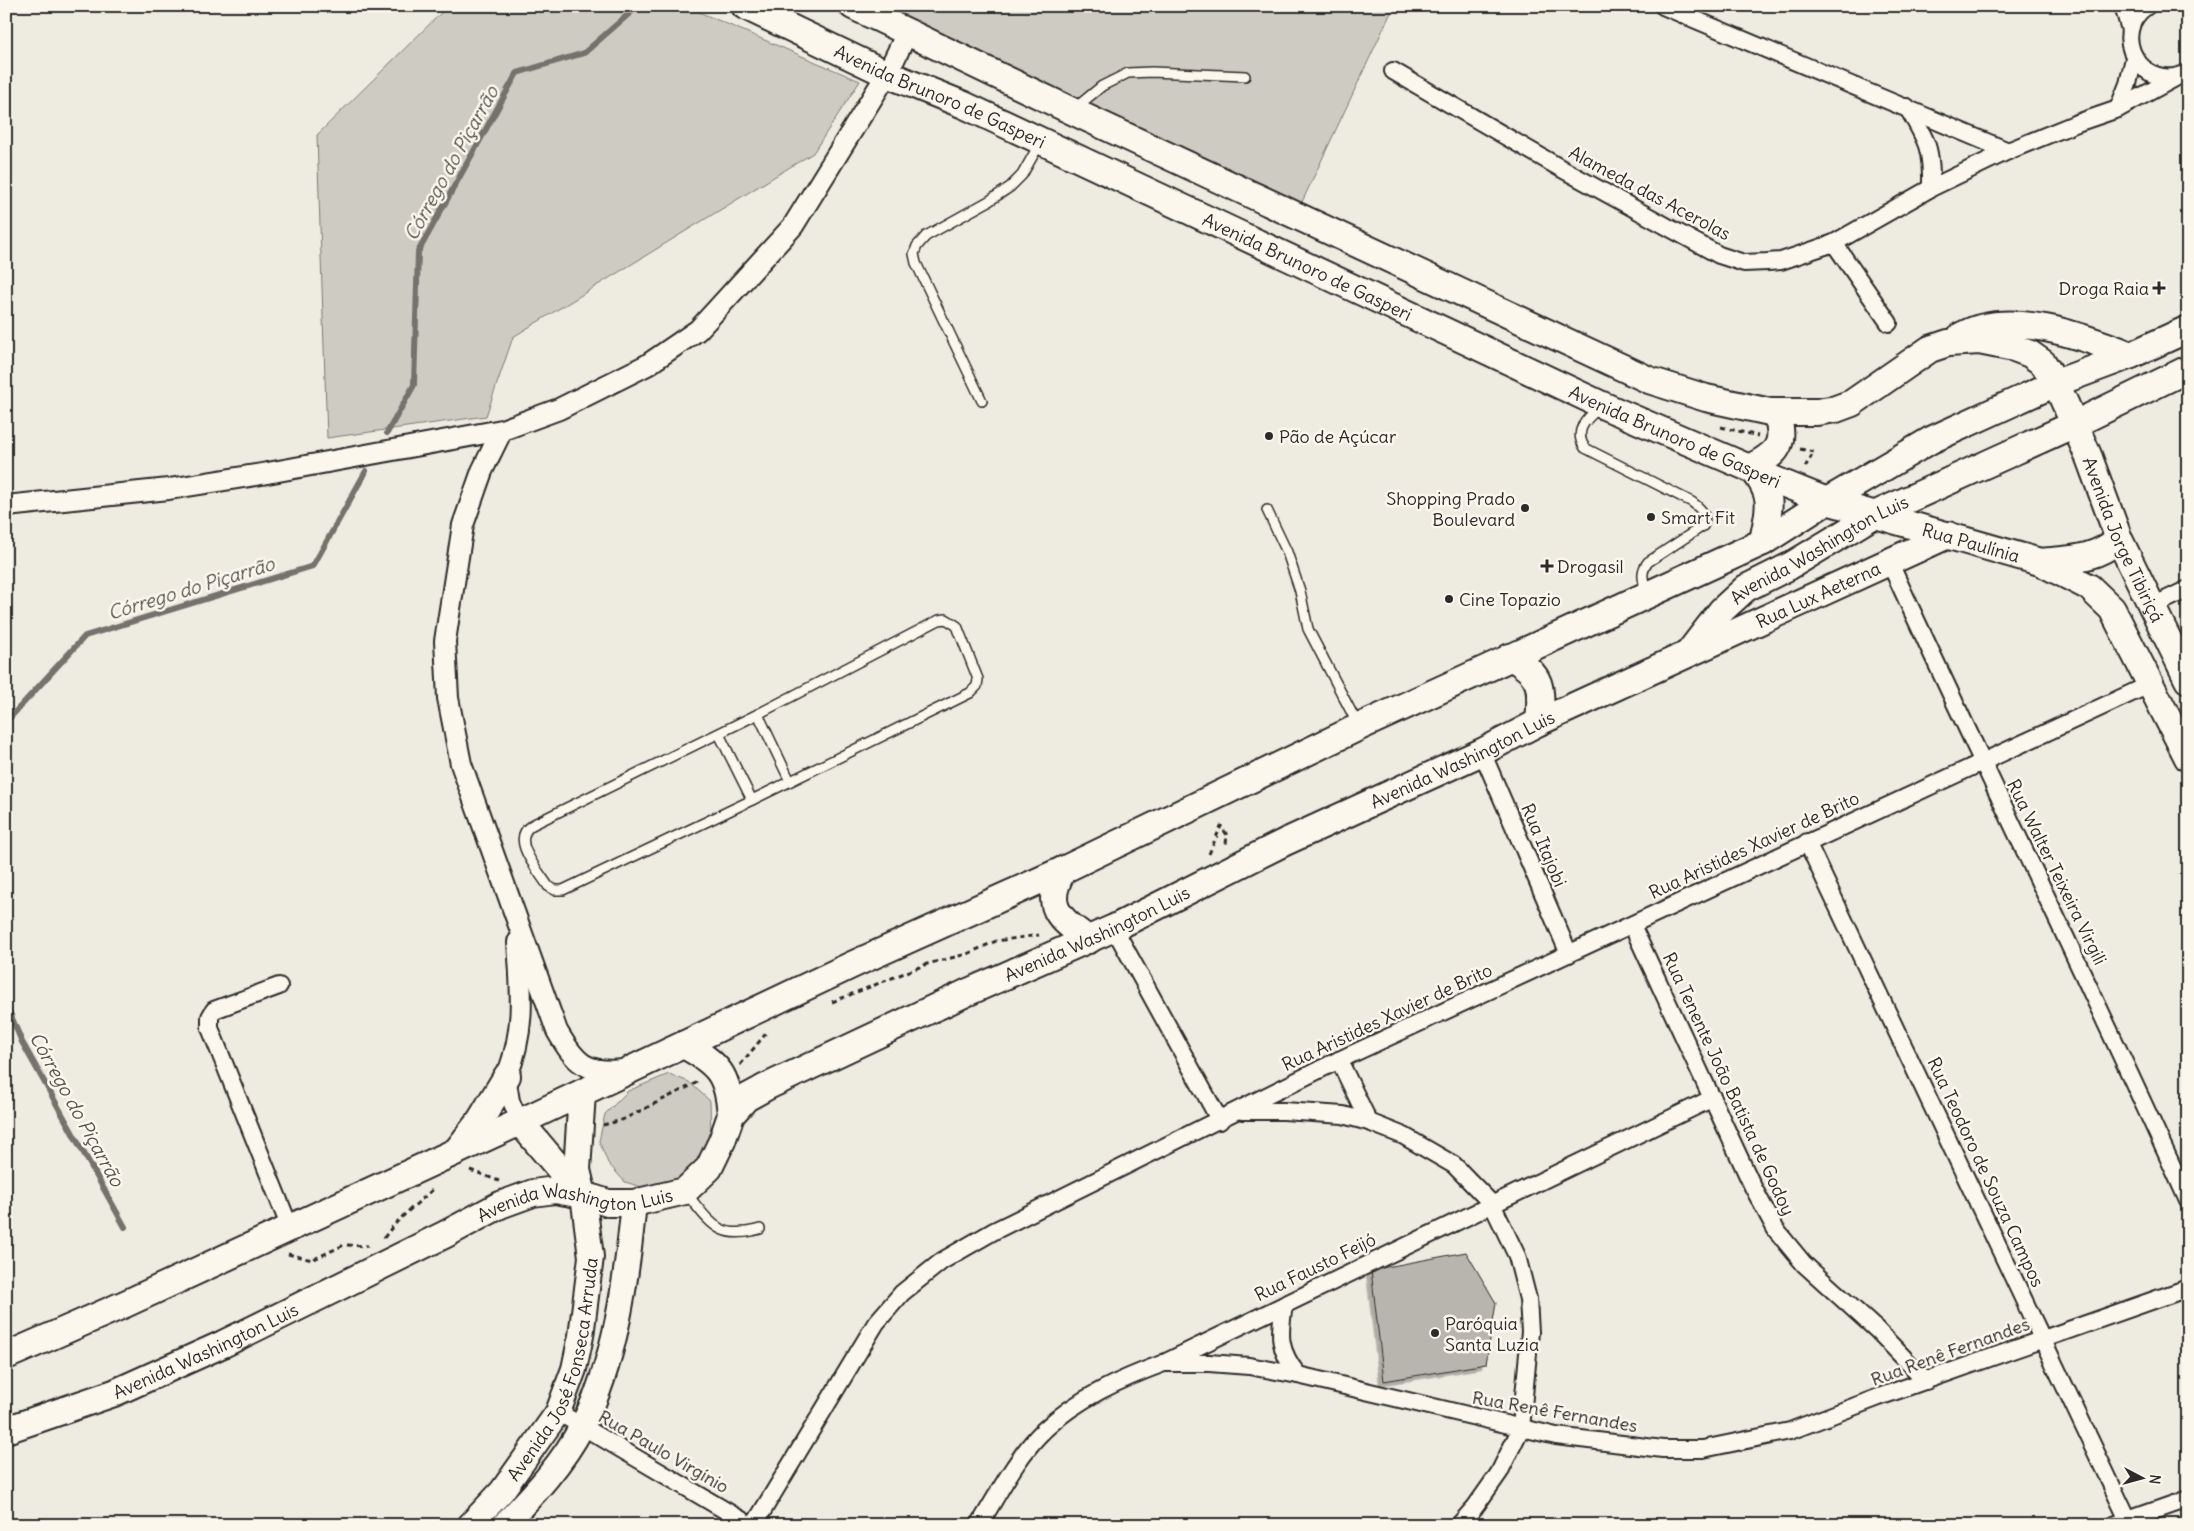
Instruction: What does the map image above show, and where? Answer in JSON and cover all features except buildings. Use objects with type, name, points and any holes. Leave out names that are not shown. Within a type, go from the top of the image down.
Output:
[{"type":"main road","name":"Avenida Brunoro de Gasperi","points":[[745,6],[888,74],[964,105],[1602,405],[1827,501],[1874,515]]},
{"type":"main road","points":[[853,6],[1072,111],[1649,380],[1706,398],[1770,412],[1818,412],[1836,409],[1852,403],[1930,349],[1948,344],[1978,341],[2014,348],[2030,354],[2043,363],[2056,383],[2075,424]]},
{"type":"main road","points":[[1948,344],[1971,330],[1995,325],[2021,324],[2092,339],[2131,355]]},
{"type":"main road","name":"Avenida Washington Luis","points":[[6,1356],[125,1304],[520,1122],[854,964],[1063,870],[1359,727],[1763,542],[1827,501],[1931,440],[2056,383],[2131,355],[2188,330]]},
{"type":"main road","name":"Avenida Washington Luis","points":[[6,1430],[114,1392],[223,1344],[446,1234],[500,1205],[533,1193],[555,1190],[582,1195],[608,1203],[634,1204],[685,1191],[709,1168],[722,1142],[731,1115],[746,1098],[766,1087],[975,988],[1089,940],[1285,842],[1482,752],[1538,722],[1689,653],[1722,610],[1746,588],[1790,566],[1874,515],[2075,424],[2188,369]]},
{"type":"main road","points":[[1913,498],[1902,483],[1903,474],[1907,468],[1981,428],[2015,402]]},
{"type":"main road","points":[[1763,542],[1769,498],[1766,487],[1752,470],[1768,459],[1780,443],[1780,427],[1777,416],[1770,412]]},
{"type":"main road","name":"Avenida Jorge Tibiriçá","points":[[2075,424],[2120,538],[2188,680]]},
{"type":"main road","name":"Rua Paulínia","points":[[1874,515],[2040,562]]},
{"type":"main road","name":"Rua Lux Aeterna","points":[[1689,653],[1948,535]]},
{"type":"main road","points":[[2040,562],[2085,558],[2107,549],[2120,538]]},
{"type":"main road","name":"Avenida Jorge Tibiriçá","points":[[2040,562],[2089,587],[2112,609],[2188,758]]},
{"type":"main road","points":[[1510,657],[1526,666],[1538,684],[1541,697],[1538,722]]},
{"type":"main road","points":[[1063,870],[1054,886],[1054,903],[1059,915],[1067,924],[1089,940]]},
{"type":"main road","points":[[684,1045],[702,1055],[718,1068],[729,1092],[731,1115]]},
{"type":"main road","points":[[456,1151],[481,1119],[507,1076]]},
{"type":"main road","points":[[582,1093],[576,1170],[582,1195]]},
{"type":"main road","points":[[520,1122],[582,1195]]},
{"type":"main road","name":"Avenida José Fonseca Arruda","points":[[470,1525],[502,1491],[558,1412],[574,1369],[591,1257],[582,1195]]},
{"type":"main road","name":"Avenida José Fonseca Arruda","points":[[504,1525],[547,1479],[582,1426],[606,1373],[629,1256],[634,1204]]},
{"type":"street","points":[[1663,6],[2008,151]]},
{"type":"street","points":[[2123,6],[2130,30]]},
{"type":"street","points":[[2148,6],[2135,19],[2130,30],[2129,40],[2134,58],[2142,68],[2152,75],[2164,78],[2182,75]]},
{"type":"street","points":[[6,506],[169,488],[262,474],[502,430],[559,409],[647,365],[698,330],[793,226],[888,74],[908,33]]},
{"type":"street","points":[[2118,109],[2128,84],[2134,58]]},
{"type":"street","name":"Alameda das Acerolas","points":[[1393,71],[1562,169],[1718,255],[1744,263],[1781,261],[1834,243],[1931,188],[2008,151],[2077,123],[2118,109],[2182,75]]},
{"type":"street","points":[[1907,107],[1927,140],[1932,162],[1931,188]]},
{"type":"street","points":[[1834,243],[1889,323]]},
{"type":"street","points":[[502,430],[482,471],[464,525],[445,641],[448,698],[461,764],[557,1032],[570,1055],[582,1064],[599,1070],[632,1069]]},
{"type":"street","name":"Rua Walter Teixeira Virgili","points":[[1888,561],[2109,1026],[2188,1201]]},
{"type":"street","points":[[2152,606],[2188,589]]},
{"type":"street","name":"Rua Aristides Xavier de Brito","points":[[754,1525],[876,1323],[902,1293],[942,1261],[994,1231],[1220,1121],[1339,1060],[2151,684]]},
{"type":"street","name":"Rua Itajobi","points":[[1482,752],[1569,954]]},
{"type":"street","name":"Rua Teodoro de Souza Campos","points":[[1807,842],[2044,1339],[2121,1522]]},
{"type":"street","points":[[516,917],[522,1003],[521,1030],[515,1055],[507,1076],[511,1101],[520,1122]]},
{"type":"street","name":"Rua Tenente João Batista de Godoy","points":[[1632,925],[1753,1187],[1776,1230],[1804,1264],[1877,1330],[1926,1381]]},
{"type":"street","points":[[1114,928],[1220,1121]]},
{"type":"street","points":[[279,986],[214,1010],[210,1017],[210,1028],[290,1228]]},
{"type":"street","points":[[1339,1060],[1369,1122]]},
{"type":"street","name":"Rua Fausto Feijó","points":[[979,1525],[1017,1464],[1044,1430],[1079,1402],[1124,1378],[1164,1363],[1713,1098]]},
{"type":"street","points":[[1237,1111],[1284,1111],[1343,1115],[1369,1122],[1404,1136],[1454,1165],[1492,1204],[1517,1256],[1528,1299],[1530,1332],[1521,1428],[1499,1473],[1476,1507],[1459,1525]]},
{"type":"street","name":"Rua Renê Fernandes","points":[[1164,1363],[1208,1363],[1249,1366],[1298,1375],[1521,1428],[1616,1444],[1663,1449],[1703,1449],[1790,1431],[2188,1288]]},
{"type":"street","points":[[1284,1305],[1280,1328],[1282,1350],[1288,1363],[1298,1375]]},
{"type":"street","name":"Rua Paulo Virgínio","points":[[558,1412],[750,1525]]},
{"type":"street","points":[[2121,1522],[2188,1499]]},
{"type":"lane","points":[[1072,111],[1102,86],[1128,73],[1152,72],[1245,76]]},
{"type":"lane","points":[[982,401],[916,263],[914,254],[917,246],[926,236],[989,201],[1010,187],[1022,175],[1041,141]]},
{"type":"lane","points":[[1602,405],[1583,424],[1579,433],[1580,441],[1585,448],[1692,502],[1702,510],[1704,516],[1703,526],[1648,562],[1643,569],[1642,575],[1647,594]]},
{"type":"lane","points":[[1267,510],[1287,552],[1300,591],[1308,629],[1359,727]]},
{"type":"lane","points":[[946,618],[957,626],[978,679],[977,686],[970,693],[752,800],[563,890],[555,890],[548,886],[522,843],[522,835],[526,828],[758,714],[946,618]]},
{"type":"lane","points":[[758,714],[790,781]]},
{"type":"lane","points":[[719,734],[752,800]]},
{"type":"lane","points":[[685,1191],[707,1218],[720,1229],[735,1233],[760,1229]]},
{"type":"path","points":[[1214,853],[1209,855],[1221,826],[1227,835],[1227,844],[1223,847]]},
{"type":"shaded area","points":[[448,6],[685,6],[860,81],[813,153],[513,337],[486,416],[327,438],[317,135]]},
{"type":"shaded area","points":[[878,6],[1394,6],[1301,204]]},
{"type":"shaded area","points":[[669,1074],[689,1082],[710,1101],[711,1136],[694,1169],[669,1184],[645,1188],[625,1182],[608,1163],[599,1141],[605,1114],[628,1091]]},
{"type":"waterway","name":"Córrego do Piçarrão","points":[[387,433],[414,385],[418,252],[517,73],[584,53],[638,6]]},
{"type":"waterway","name":"Córrego do Piçarrão","points":[[6,722],[85,636],[313,566],[366,471]]},
{"type":"waterway","name":"Córrego do Piçarrão","points":[[6,1004],[22,1042],[125,1227]]},
{"type":"place","name":"Droga Raia","points":[[2159,288]]},
{"type":"place","name":"Pão de Açúcar","points":[[1269,436]]},
{"type":"place","name":"Shopping Prado Boulevard","points":[[1525,508]]},
{"type":"place","name":"Smart Fit","points":[[1651,517]]},
{"type":"place","name":"Drogasil","points":[[1547,566]]},
{"type":"place","name":"Cine Topazio","points":[[1449,599]]},
{"type":"place","name":"Paróquia Santa Luzia","points":[[1435,1333]]}]
